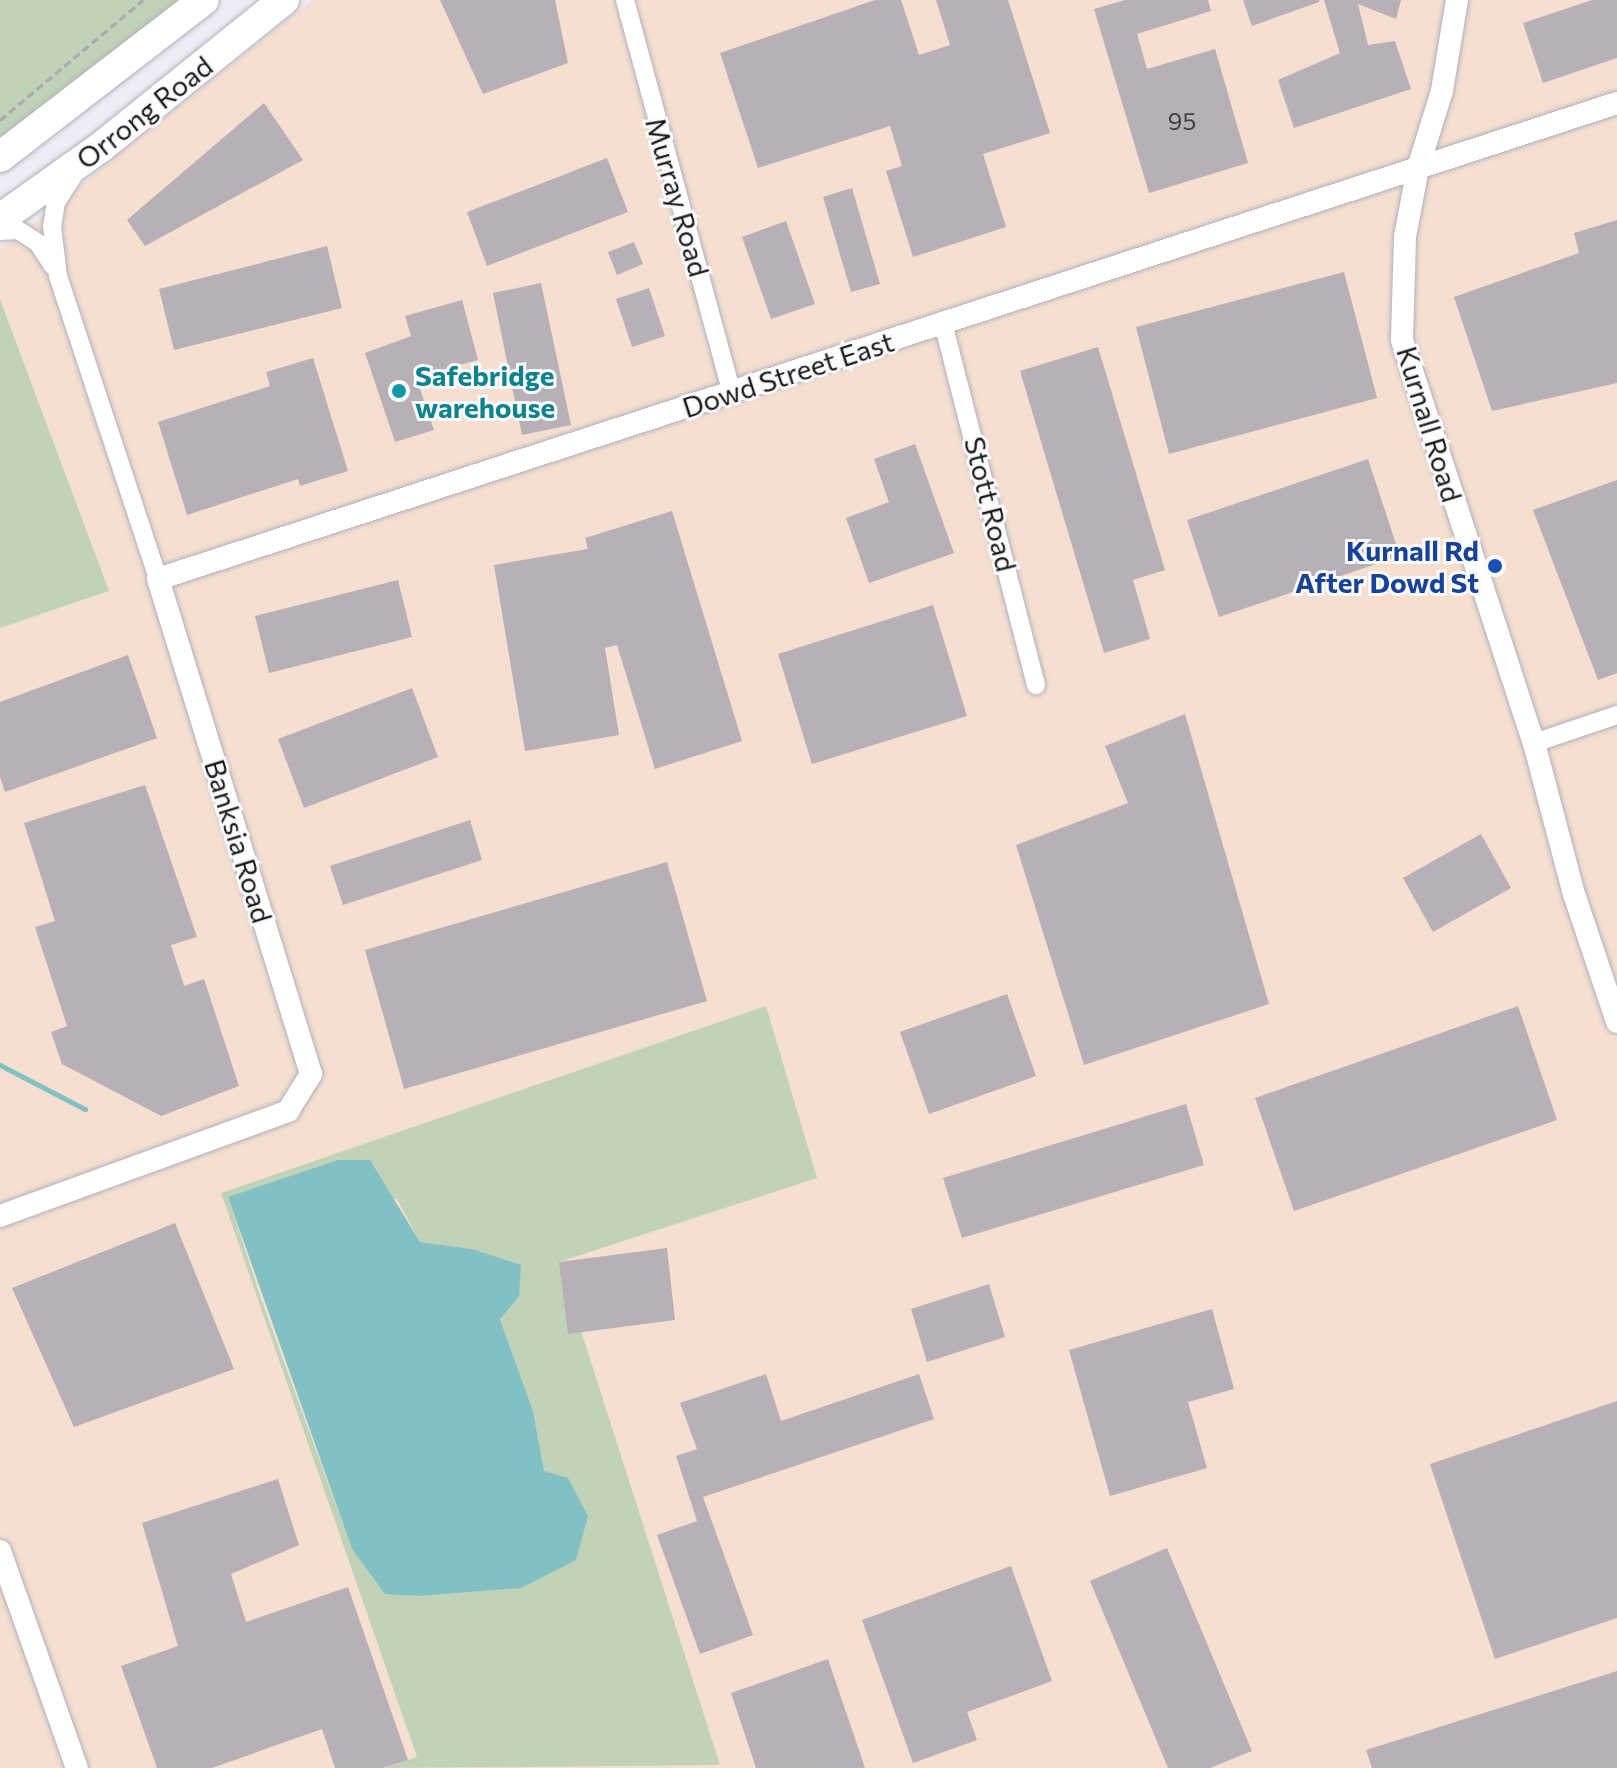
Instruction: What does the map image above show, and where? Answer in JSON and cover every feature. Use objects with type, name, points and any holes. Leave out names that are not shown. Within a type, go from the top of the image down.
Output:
[{"type":"highway","name":"Orrong Road","points":[[0,157],[204,0]]},
{"type":"highway","name":"Orrong Road","points":[[0,219],[101,147],[284,0]]},
{"type":"street","name":"Murray Road","points":[[625,0],[732,393]]},
{"type":"street","name":"Kurnall Road","points":[[1457,0],[1442,91],[1418,168],[1405,237],[1402,340],[1534,743],[1574,894],[1617,1022]]},
{"type":"street","name":"Dowd Street East","points":[[158,579],[1617,103]]},
{"type":"street","name":"Banksia Road","points":[[0,1216],[288,1111],[311,1074],[158,579],[58,276],[52,247],[56,202],[101,147]]},
{"type":"street","name":"Banksia Road","points":[[0,231],[18,230],[38,243],[58,276]]},
{"type":"street","name":"Stott Road","points":[[943,323],[1036,685]]},
{"type":"street","points":[[1534,743],[1617,715]]},
{"type":"street","points":[[0,1551],[77,1768]]},
{"type":"path","points":[[0,120],[143,0]]},
{"type":"shaded area","points":[[312,0],[1617,0],[1617,1768],[0,1768],[0,628],[109,591],[0,299],[0,250]]},
{"type":"green space","points":[[0,0],[187,0],[0,141]]},
{"type":"green space","points":[[0,299],[109,591],[0,628]]},
{"type":"green space","points":[[766,1006],[817,1178],[559,1262],[720,1765],[385,1768],[417,1757],[221,1193]],"holes":[[[270,1184],[397,1199],[420,1242],[472,1249],[519,1297],[500,1318],[533,1411],[544,1472],[417,1596],[385,1593],[352,1549],[261,1299],[228,1197]]]},
{"type":"water","points":[[338,1160],[370,1160],[420,1242],[472,1249],[521,1265],[519,1297],[500,1319],[533,1411],[544,1471],[568,1478],[588,1516],[576,1560],[521,1588],[417,1596],[385,1594],[352,1549],[228,1197]]},
{"type":"building","points":[[440,0],[555,0],[568,63],[483,94]]},
{"type":"building","points":[[875,0],[901,0],[919,55],[950,45],[936,0],[1008,0],[1050,133],[983,154],[1006,227],[913,257],[886,171],[902,166],[890,126],[758,168],[720,53]]},
{"type":"building","points":[[1125,0],[1208,0],[1211,11],[1137,34],[1147,69],[1215,49],[1248,163],[1149,193],[1094,9]]},
{"type":"building","points":[[1243,0],[1319,0],[1319,2],[1252,26]]},
{"type":"building","points":[[1324,0],[1401,0],[1396,19],[1358,4],[1368,45],[1395,41],[1411,89],[1294,128],[1278,80],[1340,53]]},
{"type":"building","points":[[1592,0],[1617,0],[1617,58],[1543,83],[1523,23]]},
{"type":"building","points":[[264,103],[303,160],[145,246],[127,220]]},
{"type":"building","points":[[607,158],[628,212],[487,266],[467,212]]},
{"type":"building","points":[[852,188],[880,284],[851,292],[823,197]]},
{"type":"building","points":[[1617,220],[1617,383],[1492,411],[1454,297],[1579,253],[1574,233]]},
{"type":"building","points":[[786,221],[815,304],[771,319],[742,237]]},
{"type":"building","points":[[634,242],[643,264],[617,275],[608,252]]},
{"type":"building","points":[[327,246],[342,308],[174,350],[159,289]]},
{"type":"building","points":[[1344,272],[1377,398],[1169,454],[1136,327]]},
{"type":"building","points":[[541,283],[571,425],[522,435],[493,293]]},
{"type":"building","points":[[649,288],[665,336],[632,347],[616,299]]},
{"type":"building","points":[[462,300],[478,360],[416,377],[434,430],[395,442],[365,353],[411,336],[405,316]]},
{"type":"building","points":[[1098,347],[1165,570],[1133,580],[1150,639],[1104,653],[1020,371]]},
{"type":"building","points":[[313,358],[348,471],[300,486],[298,479],[187,515],[158,422],[270,386],[266,372]]},
{"type":"building","points":[[915,444],[954,553],[869,583],[846,518],[889,502],[874,459]]},
{"type":"building","points":[[1368,459],[1400,556],[1219,617],[1187,520]]},
{"type":"building","points":[[1617,480],[1617,673],[1598,680],[1533,510]]},
{"type":"building","points":[[672,511],[742,741],[655,769],[617,645],[605,648],[619,735],[525,751],[494,565],[588,549],[585,538]]},
{"type":"building","points":[[398,580],[412,637],[269,673],[255,616]]},
{"type":"building","points":[[933,605],[967,716],[812,764],[778,654]]},
{"type":"building","points":[[128,655],[157,738],[5,792],[0,777],[0,702]]},
{"type":"building","points":[[412,688],[438,757],[304,808],[278,739]]},
{"type":"building","points":[[1185,714],[1269,1004],[1084,1065],[1016,845],[1128,803],[1105,746]]},
{"type":"building","points":[[145,785],[197,937],[171,945],[184,986],[204,979],[239,1086],[161,1116],[62,1064],[51,1032],[67,1026],[35,927],[55,921],[24,823]]},
{"type":"building","points":[[470,820],[482,860],[343,905],[330,866]]},
{"type":"building","points":[[1481,834],[1511,888],[1433,932],[1403,878]]},
{"type":"building","points":[[667,862],[707,1001],[404,1089],[365,950]]},
{"type":"building","points":[[1007,994],[1036,1076],[929,1114],[900,1032]]},
{"type":"building","points":[[1518,1006],[1557,1120],[1294,1211],[1255,1098]]},
{"type":"building","points":[[1186,1104],[1204,1165],[962,1238],[943,1178]]},
{"type":"building","points":[[175,1223],[234,1369],[74,1427],[12,1288]]},
{"type":"building","points":[[667,1248],[675,1320],[568,1334],[559,1262]]},
{"type":"building","points":[[989,1284],[1005,1337],[927,1362],[911,1309]]},
{"type":"building","points":[[1212,1309],[1234,1389],[1188,1402],[1207,1468],[1110,1496],[1069,1350]]},
{"type":"building","points":[[766,1374],[781,1421],[919,1374],[934,1419],[703,1497],[753,1635],[700,1654],[657,1535],[697,1521],[676,1456],[697,1449],[680,1403]]},
{"type":"building","points":[[1617,1401],[1617,1618],[1495,1659],[1430,1464]]},
{"type":"building","points":[[278,1479],[299,1545],[231,1574],[246,1622],[348,1587],[408,1760],[383,1768],[335,1768],[322,1729],[212,1768],[157,1768],[121,1666],[178,1646],[142,1523]]},
{"type":"building","points":[[1167,1548],[1252,1751],[1210,1768],[1168,1768],[1090,1581]]},
{"type":"building","points":[[1011,1566],[1052,1681],[967,1712],[977,1740],[913,1763],[862,1620]]},
{"type":"building","points":[[828,1659],[865,1768],[756,1768],[731,1693]]},
{"type":"building","points":[[1617,1671],[1617,1768],[1372,1768],[1366,1750]]},
{"type":"waterway","points":[[0,1065],[85,1109]]},
{"type":"place","name":"Safebridge warehouse","points":[[399,391]]},
{"type":"place","name":"Kurnall Rd After Dowd St","points":[[1495,566]]}]
